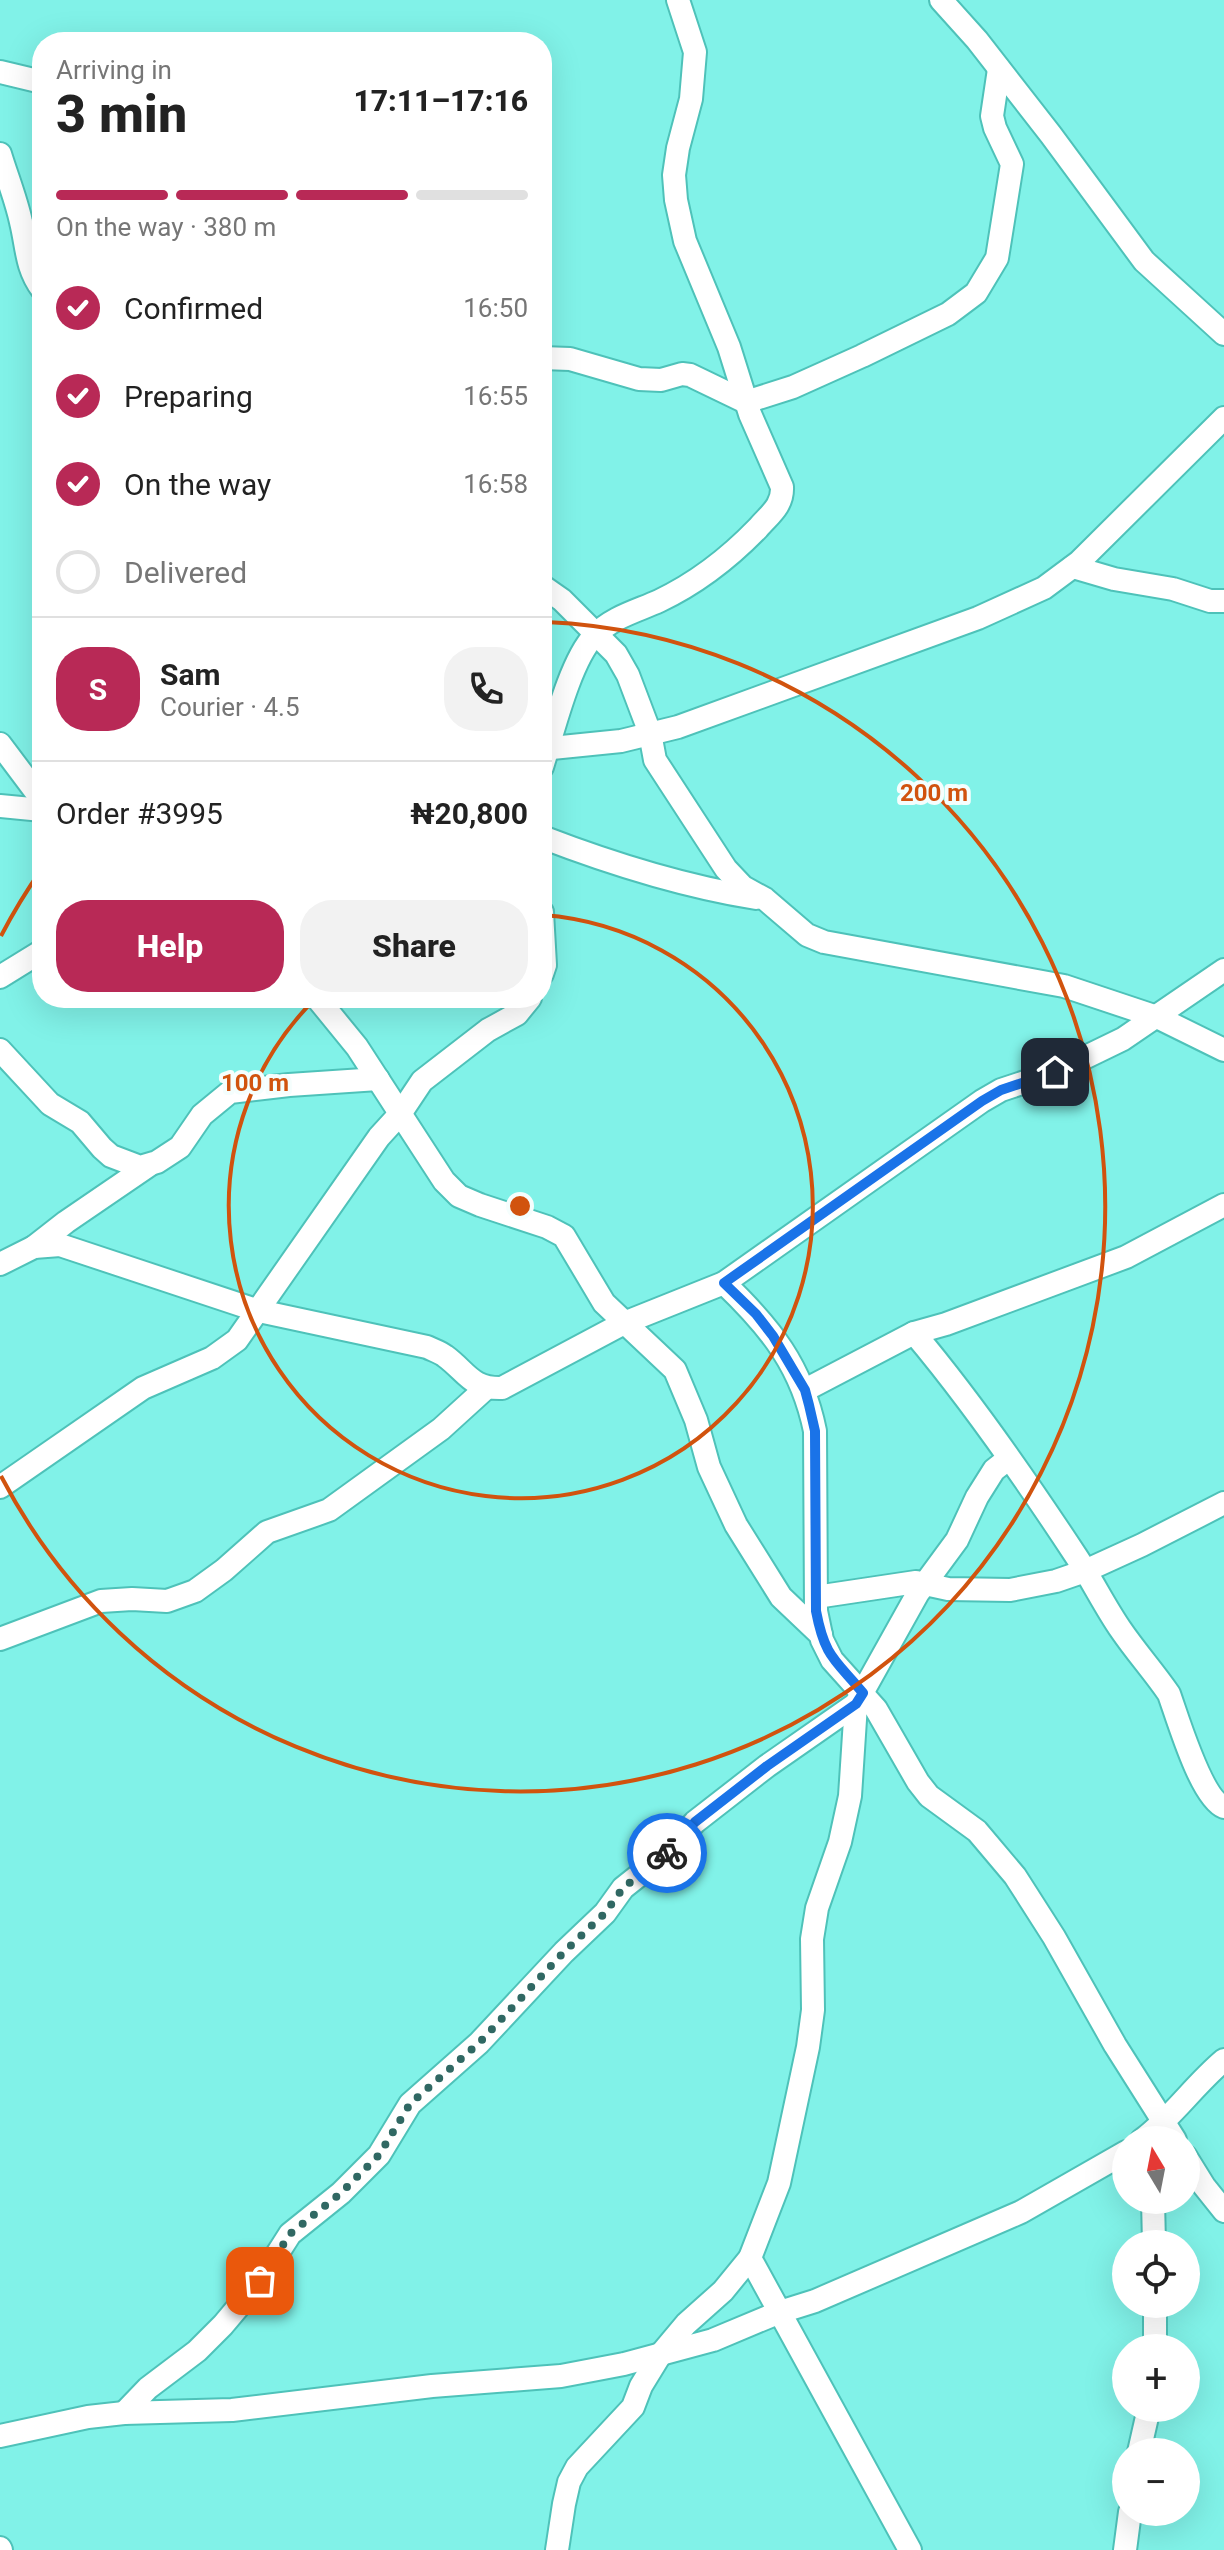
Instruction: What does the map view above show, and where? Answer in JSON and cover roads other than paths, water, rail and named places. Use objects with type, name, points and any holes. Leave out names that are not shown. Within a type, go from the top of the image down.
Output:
[{"type":"street","points":[[552,731],[585,648],[596,634],[622,616],[660,601],[711,572],[778,507],[782,496],[782,487],[746,402],[729,347],[685,241],[676,200],[674,175],[691,99],[695,52],[678,0]]},
{"type":"street","points":[[941,0],[999,69],[1144,261],[1224,334]]},
{"type":"street","points":[[552,358],[570,359],[639,379],[661,380],[690,375],[746,402],[793,387],[948,314],[976,293],[997,258],[1012,164],[992,116],[999,69]]},
{"type":"street","points":[[0,72],[32,80]]},
{"type":"street","points":[[0,154],[21,221],[32,273]]},
{"type":"street","points":[[552,754],[678,727],[978,618],[1044,588],[1073,567],[1224,418]]},
{"type":"street","points":[[1190,454],[1224,441]]},
{"type":"street","points":[[1073,567],[1114,579],[1173,589],[1210,601],[1224,601]]},
{"type":"street","points":[[552,593],[616,654],[628,675],[650,733],[655,760],[726,869],[743,887],[765,899],[807,935],[824,942],[1064,986],[1157,1017],[1224,1050]]},
{"type":"street","points":[[621,741],[655,760]]},
{"type":"street","points":[[0,744],[32,787]]},
{"type":"street","points":[[0,806],[32,809]]},
{"type":"street","points":[[552,841],[614,864],[711,891],[765,899]]},
{"type":"street","points":[[0,977],[32,957]]},
{"type":"street","points":[[34,1247],[60,1245],[259,1311],[427,1347],[445,1356],[485,1389],[502,1388],[624,1323],[724,1283],[982,1101],[1001,1090],[1055,1072],[1123,1039],[1224,970]]},
{"type":"street","points":[[325,1008],[357,1047],[444,1181],[459,1196],[564,1236],[604,1303],[675,1370],[696,1420],[709,1467],[736,1525],[781,1597],[821,1635]]},
{"type":"street","points":[[0,1487],[143,1388],[224,1351],[237,1340],[379,1137],[400,1114],[422,1081],[522,1008]]},
{"type":"street","points":[[0,1050],[50,1104],[80,1122],[111,1156],[127,1164],[148,1166]]},
{"type":"street","points":[[0,1264],[34,1247],[66,1222],[180,1147],[202,1115],[230,1092],[378,1079]]},
{"type":"street","points":[[805,1390],[914,1333],[1126,1257],[1224,1205]]},
{"type":"street","points":[[724,1283],[756,1314],[773,1336],[805,1390],[815,1431],[816,1597],[821,1635],[832,1660],[860,1699],[890,1730],[929,1796],[977,1831],[1015,1876],[1054,1937],[1115,2045],[1153,2126]]},
{"type":"street","points":[[914,1333],[950,1376],[1085,1571],[1121,1631],[1169,1694],[1205,1787],[1218,1805],[1224,1807]]},
{"type":"street","points":[[0,1639],[101,1601],[167,1601],[195,1591],[267,1532],[329,1510],[441,1429],[485,1389]]},
{"type":"street","points":[[557,2550],[569,2482],[577,2467],[633,2407],[641,2386],[660,2355],[686,2324],[723,2291],[750,2258],[779,2183],[808,2047],[813,2010],[812,1939],[817,1908],[840,1842],[850,1796],[860,1699],[925,1584],[957,1540],[977,1497],[994,1470],[1008,1459]]},
{"type":"street","points":[[816,1597],[916,1582],[948,1589],[1010,1590],[1056,1581],[1142,1545],[1224,1503]]},
{"type":"street","points":[[124,2413],[148,2388],[197,2351],[223,2325],[260,2281],[290,2234],[341,2193],[379,2155],[410,2104],[479,2043],[605,1913],[623,1888],[667,1853],[695,1822],[860,1699]]},
{"type":"street","points":[[1164,2126],[1202,2079],[1224,2060]]},
{"type":"street","points":[[0,2436],[88,2417],[124,2413],[232,2410],[432,2386],[561,2376],[660,2355],[713,2340],[815,2301],[1021,2212],[1112,2160]]},
{"type":"street","points":[[1200,2180],[1224,2211]]},
{"type":"street","points":[[750,2258],[910,2550]]},
{"type":"street","points":[[1125,2550],[1128,2526]]}]
